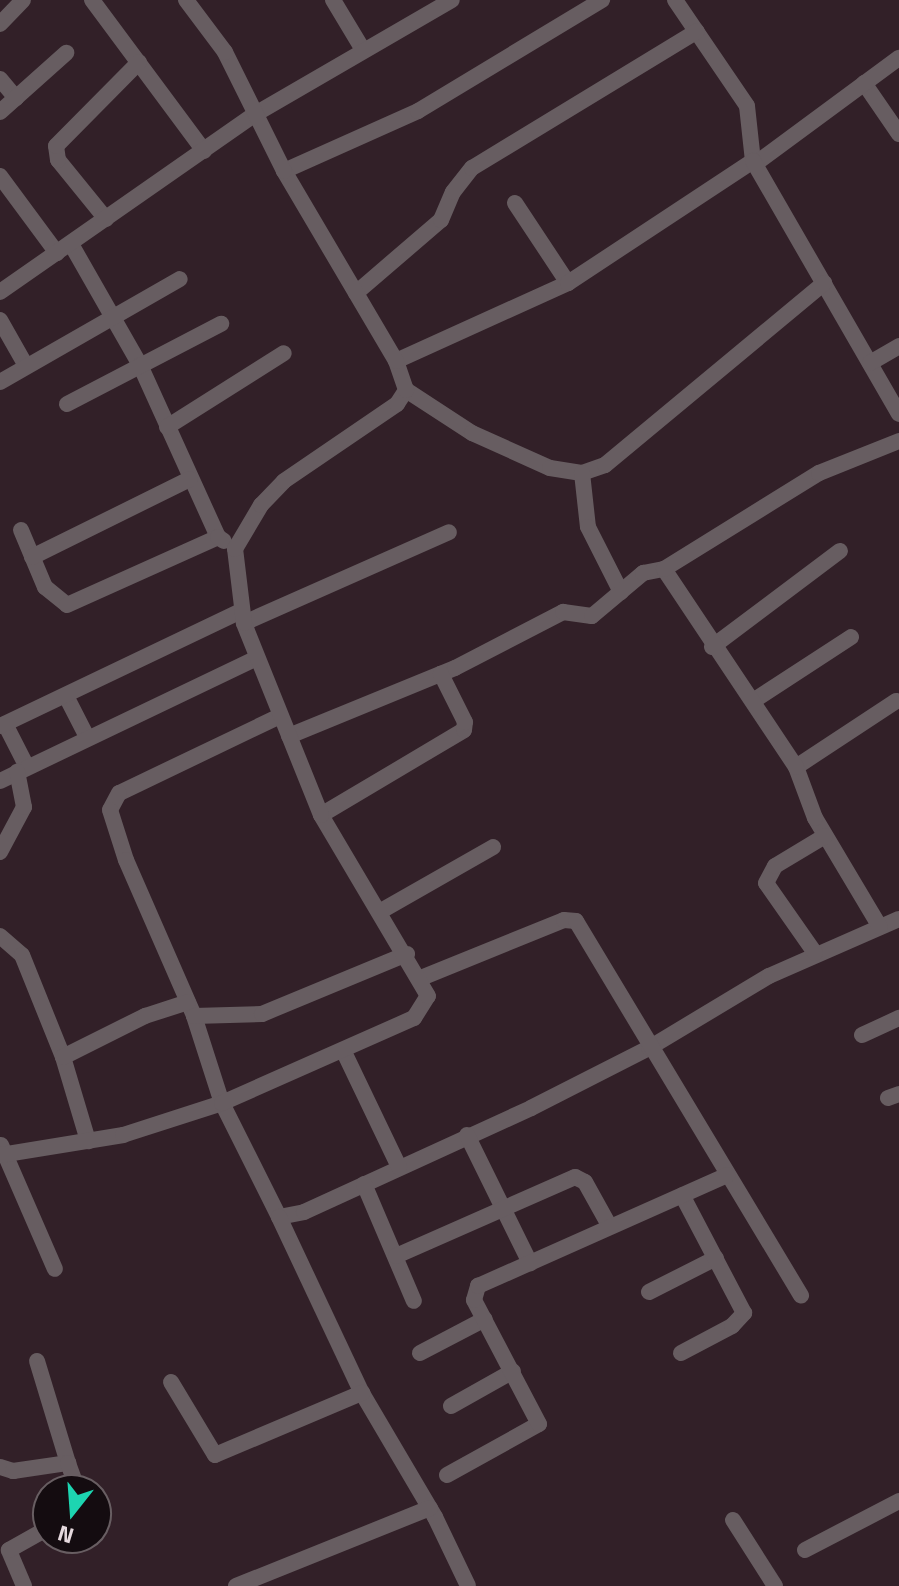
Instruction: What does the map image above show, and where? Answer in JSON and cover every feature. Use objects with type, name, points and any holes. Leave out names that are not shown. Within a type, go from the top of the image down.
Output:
[{"type":"street","points":[[0,24],[23,0]]},
{"type":"street","points":[[92,0],[204,151]]},
{"type":"street","points":[[186,0],[225,52],[284,171],[396,361],[406,390],[472,433],[550,468],[582,473],[605,465],[824,283]]},
{"type":"street","points":[[333,0],[363,50]]},
{"type":"street","points":[[0,292],[257,113],[452,0]]},
{"type":"street","points":[[284,171],[418,111],[602,0]]},
{"type":"street","points":[[675,0],[747,106],[754,163],[899,414]]},
{"type":"street","points":[[356,293],[441,220],[453,192],[472,168],[697,31]]},
{"type":"street","points":[[0,112],[66,53]]},
{"type":"street","points":[[106,219],[58,160],[56,146],[139,62]]},
{"type":"street","points":[[396,361],[568,283],[754,163],[864,83],[897,63]]},
{"type":"street","points":[[0,79],[16,98]]},
{"type":"street","points":[[864,83],[899,134]]},
{"type":"street","points":[[0,176],[64,249],[115,316],[218,537],[235,549]]},
{"type":"street","points":[[515,203],[568,283]]},
{"type":"street","points":[[0,382],[25,364],[180,279]]},
{"type":"street","points":[[0,320],[25,364]]},
{"type":"street","points":[[67,404],[221,324]]},
{"type":"street","points":[[870,363],[899,346]]},
{"type":"street","points":[[167,427],[284,353]]},
{"type":"street","points":[[55,1269],[1,1151],[123,1135],[222,1103],[422,1012],[428,996],[421,978],[321,815],[280,716],[243,617],[235,549],[261,505],[284,481],[397,404],[406,390]]},
{"type":"street","points":[[289,736],[441,674],[563,612],[592,616],[643,573],[664,569],[819,473],[899,441]]},
{"type":"street","points":[[582,473],[588,527],[621,592]]},
{"type":"street","points":[[32,557],[190,479]]},
{"type":"street","points":[[21,530],[45,587],[67,605],[218,537]]},
{"type":"street","points":[[0,852],[24,807],[22,770],[2,725],[243,617],[449,532]]},
{"type":"street","points":[[712,647],[840,551]]},
{"type":"street","points":[[664,569],[712,647],[753,701],[796,767],[825,836],[880,927]]},
{"type":"street","points":[[753,701],[851,637]]},
{"type":"street","points":[[0,781],[257,658]]},
{"type":"street","points":[[321,815],[464,730],[465,722],[441,674]]},
{"type":"street","points":[[66,696],[87,737]]},
{"type":"street","points":[[796,767],[896,701]]},
{"type":"street","points":[[280,716],[119,793],[110,803],[126,860],[191,1009],[222,1103],[362,1393],[430,1508],[468,1586]]},
{"type":"street","points":[[815,953],[766,883],[775,866],[825,836]]},
{"type":"street","points":[[381,911],[493,847]]},
{"type":"street","points":[[279,1217],[364,1184],[649,1048],[815,953],[899,919]]},
{"type":"street","points":[[421,978],[571,920],[580,925],[649,1048],[801,1296]]},
{"type":"street","points":[[0,936],[22,955],[63,1057],[88,1141]]},
{"type":"street","points":[[63,1057],[145,1016],[191,1009],[262,1014],[407,954]]},
{"type":"street","points":[[862,1035],[899,1018]]},
{"type":"street","points":[[343,1050],[399,1167]]},
{"type":"street","points":[[467,1135],[530,1263]]},
{"type":"street","points":[[447,1475],[537,1429],[539,1417],[474,1300],[478,1286],[727,1175]]},
{"type":"street","points":[[396,1256],[505,1207],[581,1178],[610,1227]]},
{"type":"street","points":[[364,1184],[414,1301]]},
{"type":"street","points":[[681,1353],[732,1326],[744,1313],[682,1195]]},
{"type":"street","points":[[649,1292],[716,1258]]},
{"type":"street","points":[[420,1353],[485,1319]]},
{"type":"street","points":[[37,1361],[72,1474]]},
{"type":"street","points":[[451,1406],[513,1371]]},
{"type":"street","points":[[171,1382],[215,1455],[362,1393]]},
{"type":"street","points":[[0,1467],[68,1463]]},
{"type":"street","points":[[805,1550],[898,1504]]},
{"type":"street","points":[[236,1586],[430,1508]]},
{"type":"street","points":[[733,1520],[775,1586]]},
{"type":"street","points":[[24,1586],[9,1550],[32,1537]]}]
